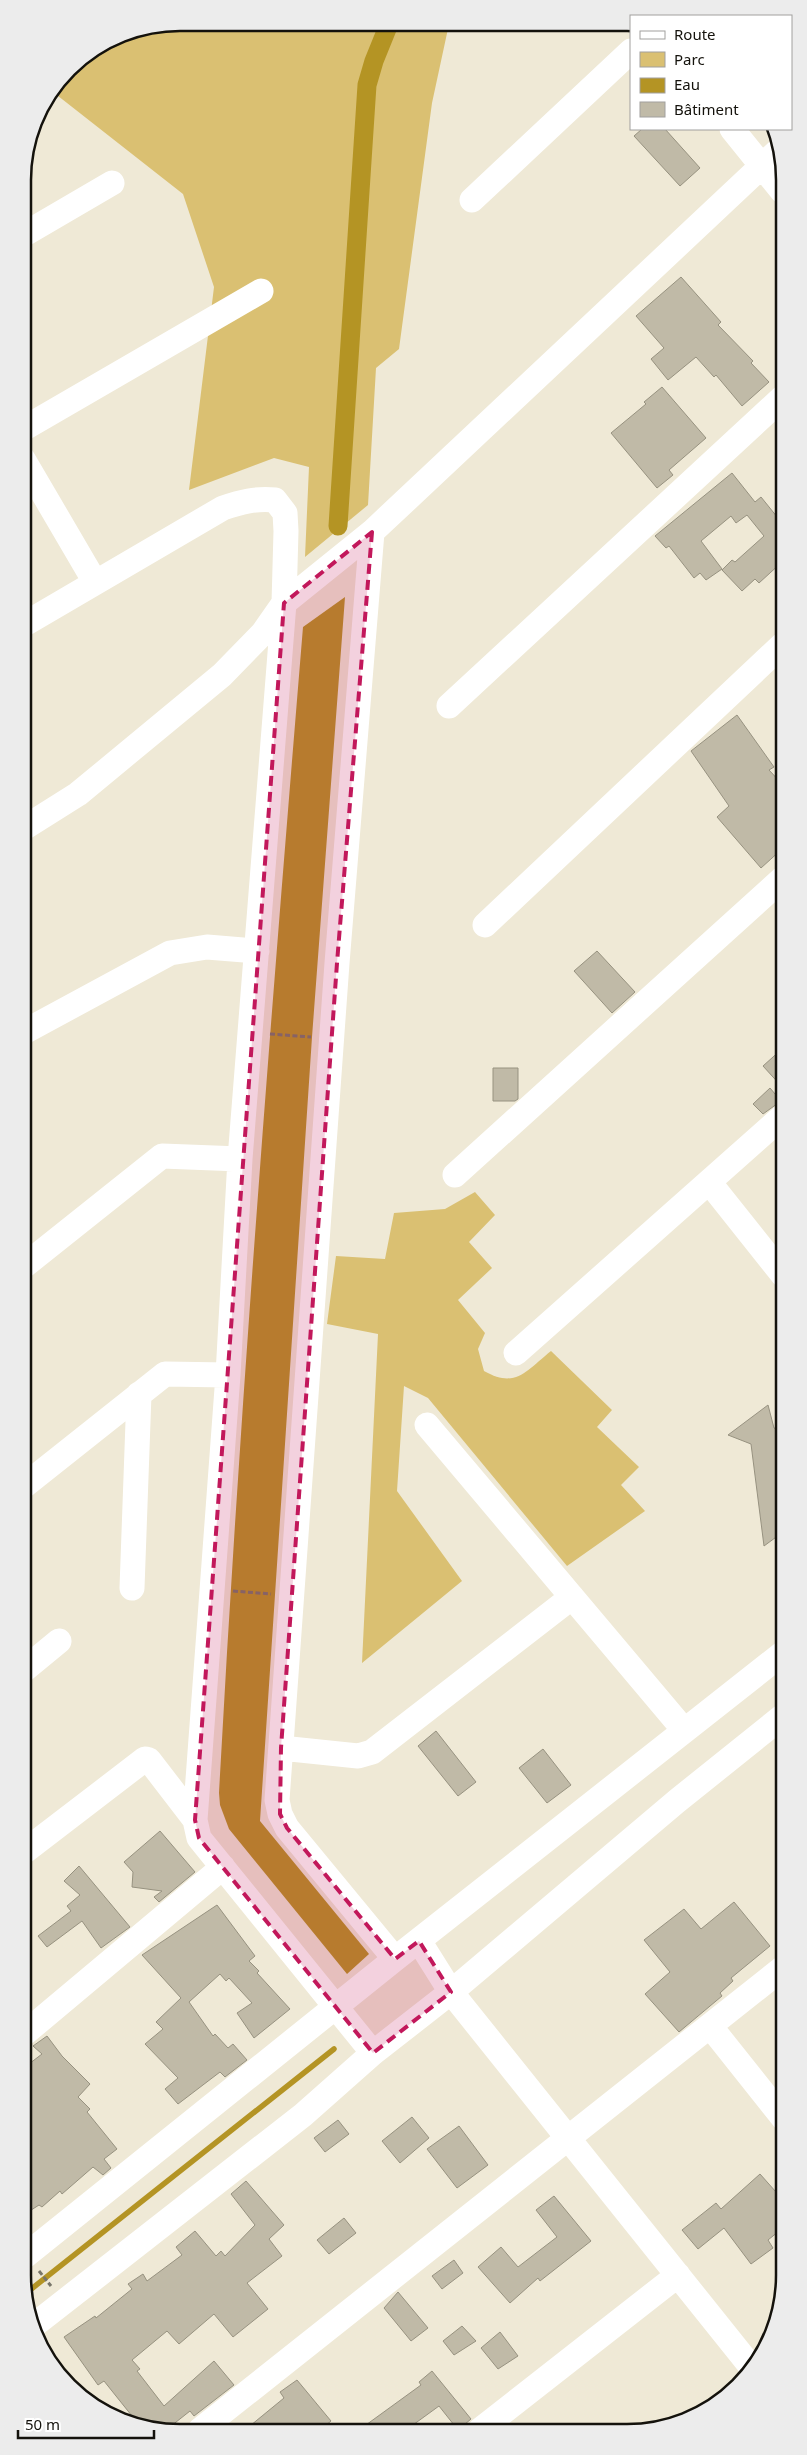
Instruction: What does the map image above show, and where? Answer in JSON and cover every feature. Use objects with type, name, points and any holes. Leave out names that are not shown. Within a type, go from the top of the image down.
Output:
[{"type":"street","points":[[472,200],[630,52]]},
{"type":"street","points":[[733,130],[776,183]]},
{"type":"street","points":[[32,823],[78,794],[222,675],[263,633],[284,603],[372,532],[773,155]]},
{"type":"street","points":[[32,229],[112,183]]},
{"type":"street","points":[[32,424],[261,291]]},
{"type":"street","points":[[449,706],[776,404]]},
{"type":"street","points":[[32,474],[95,582]]},
{"type":"street","points":[[32,619],[223,508],[241,501],[261,499],[274,500],[284,512],[286,531],[284,603],[240,1159],[228,1375],[195,1820],[199,1838],[373,2053]]},
{"type":"street","points":[[372,532],[337,963],[277,1800],[280,1814],[287,1828],[395,1959]]},
{"type":"street","points":[[485,925],[776,651]]},
{"type":"street","points":[[455,1175],[776,885]]},
{"type":"street","points":[[32,1028],[170,953],[207,947],[257,952]]},
{"type":"street","points":[[516,1353],[776,1123]]},
{"type":"street","points":[[31,1260],[162,1156],[240,1159]]},
{"type":"street","points":[[709,1182],[775,1266]]},
{"type":"street","points":[[31,1480],[165,1374],[228,1375]]},
{"type":"street","points":[[132,1588],[139,1394]]},
{"type":"street","points":[[427,1425],[684,1730]]},
{"type":"street","points":[[281,1748],[358,1756],[372,1752],[572,1597]]},
{"type":"street","points":[[31,1664],[59,1641]]},
{"type":"street","points":[[31,2262],[336,2006],[775,1659]]},
{"type":"street","points":[[38,2321],[303,2115],[373,2053],[451,1992],[655,1819],[775,1723]]},
{"type":"street","points":[[31,1846],[145,1759],[149,1760],[195,1820]]},
{"type":"street","points":[[31,2028],[223,1867]]},
{"type":"street","points":[[419,1941],[451,1992],[747,2362]]},
{"type":"street","points":[[208,2424],[775,1974]]},
{"type":"street","points":[[710,2026],[775,2107]]},
{"type":"street","points":[[488,2424],[678,2275]]},
{"type":"path","points":[[269,1034],[312,1037]]},
{"type":"path","points":[[230,1590],[276,1594]]},
{"type":"path","points":[[31,2262],[53,2288]]},
{"type":"highlighted area","points":[[372,532],[337,963],[281,1748],[280,1814],[287,1828],[395,1959],[419,1941],[451,1992],[373,2053],[199,1838],[195,1820],[284,603]]},
{"type":"green space","points":[[447,31],[432,103],[399,349],[376,368],[368,505],[305,557],[309,467],[274,458],[189,490],[214,287],[183,194],[57,95],[75,75],[97,56],[132,39],[170,32]]},
{"type":"green space","points":[[475,1192],[495,1215],[469,1242],[492,1268],[458,1300],[485,1333],[478,1349],[484,1371],[495,1376],[513,1378],[527,1371],[551,1351],[612,1410],[597,1427],[639,1467],[621,1485],[645,1511],[567,1566],[428,1398],[404,1386],[397,1491],[462,1581],[362,1663],[378,1334],[327,1324],[336,1256],[385,1259],[394,1213],[445,1209]]},
{"type":"water","points":[[345,597],[312,1037],[260,1821],[369,1954],[347,1974],[229,1829],[220,1805],[219,1793],[246,1355],[303,627]]},
{"type":"building","points":[[641,130],[666,130],[700,168],[680,186],[634,136]]},
{"type":"building","points":[[681,277],[721,322],[718,325],[753,361],[751,363],[769,382],[742,406],[716,375],[714,377],[696,357],[668,380],[651,359],[664,348],[636,316]]},
{"type":"building","points":[[662,387],[706,438],[669,470],[673,475],[657,488],[611,433],[646,404],[644,402]]},
{"type":"building","points":[[732,473],[755,502],[761,497],[776,515],[776,568],[759,583],[755,579],[742,591],[722,570],[732,560],[735,562],[764,536],[747,515],[736,523],[731,516],[701,541],[722,569],[706,580],[700,573],[694,578],[669,546],[666,548],[655,536]]},
{"type":"building","points":[[737,715],[774,767],[769,770],[776,777],[776,855],[761,868],[717,817],[729,806],[691,751]]},
{"type":"building","points":[[597,951],[635,992],[612,1013],[574,971]]},
{"type":"building","points":[[776,1055],[776,1080],[763,1066]]},
{"type":"building","points":[[493,1068],[518,1068],[518,1099],[515,1101],[493,1101]]},
{"type":"building","points":[[770,1088],[776,1095],[776,1105],[763,1114],[753,1104]]},
{"type":"building","points":[[768,1405],[775,1429],[775,1538],[764,1546],[751,1444],[728,1435]]},
{"type":"building","points":[[436,1731],[476,1782],[458,1796],[418,1746]]},
{"type":"building","points":[[543,1749],[571,1785],[547,1803],[519,1768]]},
{"type":"building","points":[[160,1831],[195,1872],[159,1902],[154,1897],[162,1891],[132,1887],[133,1872],[124,1862]]},
{"type":"building","points":[[79,1866],[130,1927],[101,1948],[82,1921],[47,1947],[38,1936],[71,1911],[67,1906],[80,1895],[64,1881]]},
{"type":"building","points":[[734,1902],[770,1946],[731,1978],[733,1981],[720,1993],[722,1996],[679,2032],[645,1994],[670,1972],[644,1940],[684,1909],[701,1929]]},
{"type":"building","points":[[217,1905],[255,1956],[249,1961],[259,1971],[257,1973],[290,2009],[254,2038],[237,2013],[252,2003],[229,1978],[226,1981],[220,1974],[189,2002],[213,2036],[215,2034],[228,2048],[233,2044],[247,2060],[225,2077],[220,2072],[178,2104],[165,2089],[178,2078],[145,2044],[163,2029],[156,2022],[181,1998],[142,1955]]},
{"type":"building","points":[[47,2036],[62,2056],[90,2084],[78,2097],[90,2109],[87,2112],[117,2149],[104,2159],[111,2168],[103,2175],[93,2167],[62,2194],[60,2191],[42,2207],[39,2205],[31,2210],[31,2062],[42,2054],[33,2046]]},
{"type":"building","points":[[412,2117],[429,2138],[400,2163],[382,2141]]},
{"type":"building","points":[[338,2120],[349,2134],[325,2152],[314,2138]]},
{"type":"building","points":[[459,2126],[488,2165],[457,2188],[427,2149]]},
{"type":"building","points":[[760,2174],[775,2191],[775,2234],[768,2240],[773,2248],[751,2264],[724,2228],[698,2249],[682,2230],[716,2203],[721,2209]]},
{"type":"building","points":[[246,2181],[284,2225],[269,2239],[282,2256],[247,2283],[268,2309],[233,2337],[214,2314],[179,2344],[167,2331],[132,2360],[140,2369],[137,2371],[164,2406],[214,2361],[234,2385],[194,2416],[190,2411],[174,2423],[151,2421],[132,2416],[104,2381],[98,2385],[64,2337],[95,2316],[96,2318],[132,2289],[128,2284],[143,2274],[147,2281],[182,2255],[176,2247],[195,2231],[216,2256],[221,2251],[225,2256],[255,2225],[231,2194]]},
{"type":"building","points":[[554,2196],[591,2241],[540,2281],[538,2278],[510,2303],[478,2267],[501,2247],[518,2267],[557,2237],[536,2210]]},
{"type":"building","points":[[344,2218],[356,2233],[329,2254],[317,2240]]},
{"type":"building","points":[[454,2260],[463,2273],[442,2289],[432,2276]]},
{"type":"building","points":[[398,2292],[428,2328],[411,2341],[384,2308]]},
{"type":"building","points":[[462,2326],[476,2341],[454,2355],[443,2341]]},
{"type":"building","points":[[500,2332],[518,2356],[498,2369],[481,2348]]},
{"type":"building","points":[[432,2371],[471,2419],[465,2424],[453,2424],[439,2406],[414,2424],[367,2424],[421,2385],[419,2382]]},
{"type":"building","points":[[297,2380],[331,2421],[327,2424],[252,2424],[284,2398],[280,2392]]},
{"type":"waterway","points":[[338,526],[367,85],[386,32]]},
{"type":"waterway","points":[[32,2288],[334,2049]]}]
